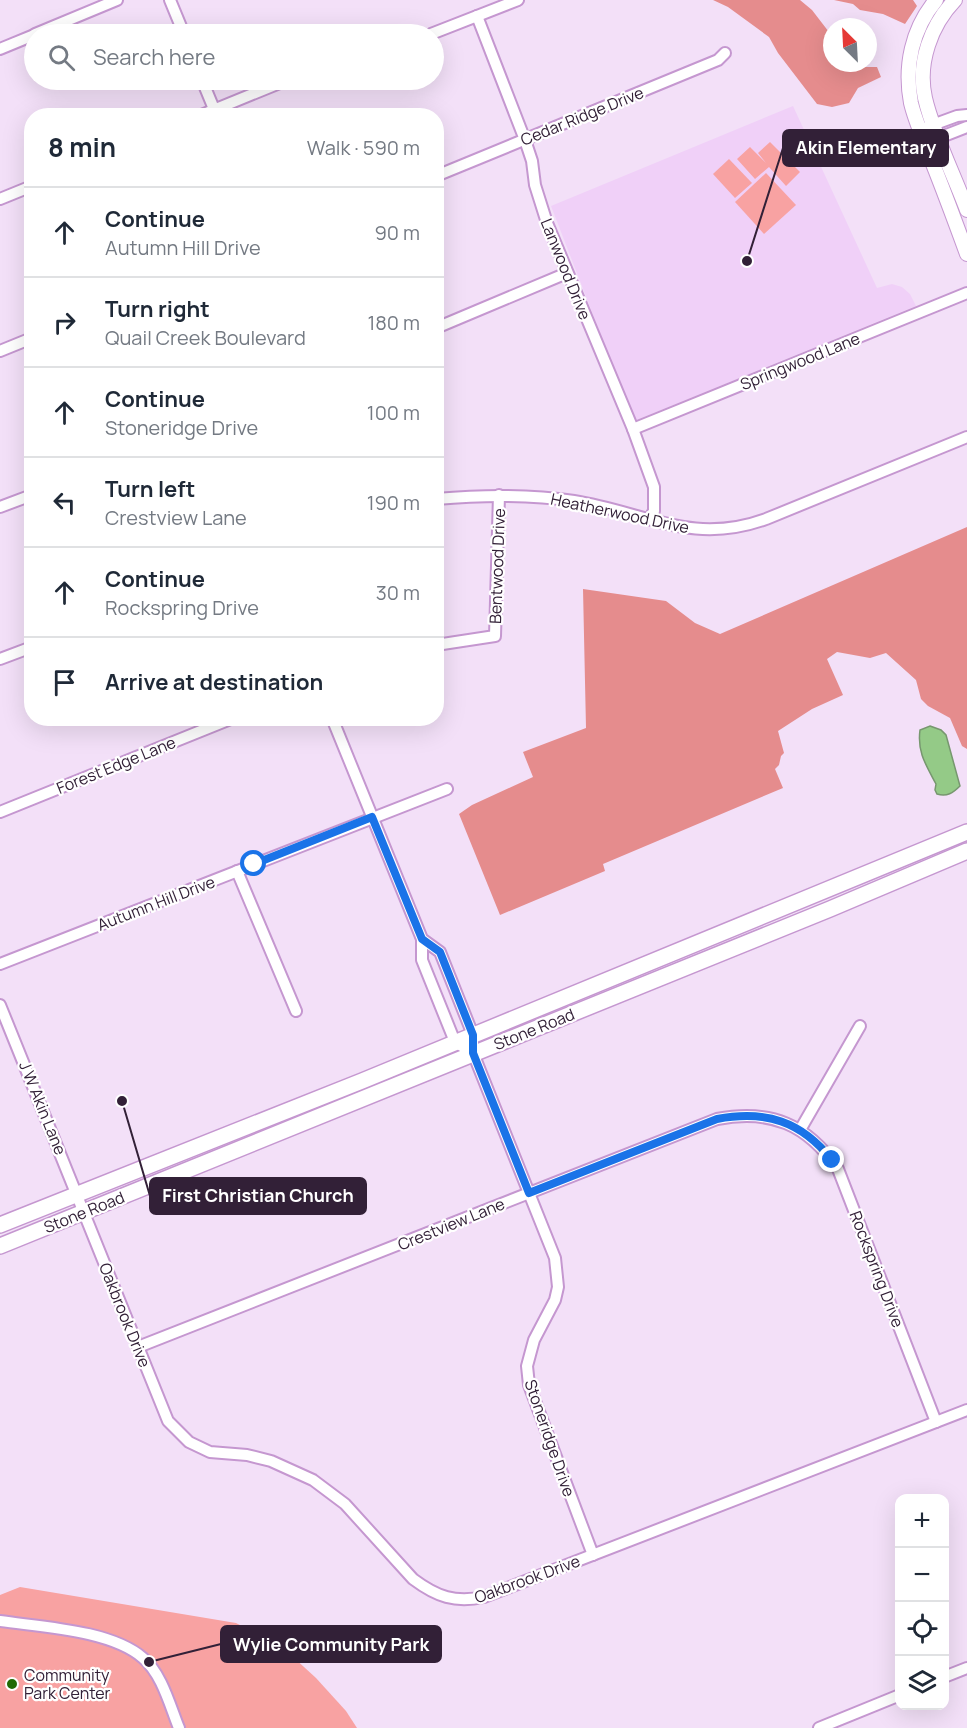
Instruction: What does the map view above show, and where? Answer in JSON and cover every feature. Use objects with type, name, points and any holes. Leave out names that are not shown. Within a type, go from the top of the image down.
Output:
[{"type":"main road","name":"Stone Road","points":[[0,1225],[362,1081],[967,832]]},
{"type":"main road","name":"Stone Road","points":[[1,1241],[84,1212],[967,851]]},
{"type":"main road","points":[[641,966],[648,982]]},
{"type":"street","points":[[61,24],[117,0]]},
{"type":"street","points":[[171,0],[180,24]]},
{"type":"street","points":[[444,29],[518,0]]},
{"type":"street","points":[[936,0],[915,33],[910,53],[909,76],[912,104],[967,254]]},
{"type":"street","points":[[954,0],[931,34],[925,60],[925,97],[967,210]]},
{"type":"street","name":"Lanwood Drive","points":[[477,16],[525,140],[532,161],[535,185],[547,223],[633,429],[654,488],[656,501],[649,519]]},
{"type":"street","points":[[0,50],[24,40]]},
{"type":"street","name":"Cedar Ridge Drive","points":[[444,173],[718,60],[725,53]]},
{"type":"street","points":[[206,90],[213,108]]},
{"type":"street","points":[[219,108],[263,90]]},
{"type":"street","points":[[923,137],[957,116],[967,115]]},
{"type":"street","points":[[937,130],[967,128]]},
{"type":"street","points":[[0,199],[24,189]]},
{"type":"street","points":[[444,325],[567,273]]},
{"type":"street","name":"Springwood Lane","points":[[633,429],[967,293]]},
{"type":"street","points":[[0,351],[24,341]]},
{"type":"street","name":"Heatherwood Drive","points":[[444,498],[500,495],[539,496],[577,501],[673,526],[702,530],[727,528],[758,522],[967,437]]},
{"type":"street","name":"Bentwood Drive","points":[[444,644],[495,636],[500,495]]},
{"type":"street","points":[[0,507],[24,498]]},
{"type":"street","points":[[0,659],[24,650]]},
{"type":"street","name":"Forest Edge Lane","points":[[0,812],[213,726]]},
{"type":"street","points":[[335,726],[422,939],[422,960],[455,1042],[473,1053]]},
{"type":"street","name":"Autumn Hill Drive","points":[[0,964],[447,789]]},
{"type":"street","points":[[237,871],[296,1011]]},
{"type":"street","points":[[422,939],[440,952],[473,1035],[473,1053]]},
{"type":"street","name":"J W Akin Lane","points":[[0,1005],[84,1212]]},
{"type":"street","points":[[800,1130],[860,1026]]},
{"type":"street","name":"Stoneridge Drive","points":[[473,1053],[555,1258],[558,1287],[555,1300],[534,1340],[526,1366],[529,1385],[593,1555]]},
{"type":"street","name":"Crestview Lane","points":[[138,1347],[717,1119],[759,1116],[800,1130]]},
{"type":"street","name":"Rockspring Drive","points":[[800,1130],[823,1150],[838,1169],[936,1422]]},
{"type":"street","name":"Oakbrook Drive","points":[[84,1212],[168,1421],[189,1442],[210,1452],[247,1455],[271,1461],[313,1480],[345,1504],[413,1579],[435,1593],[456,1599],[484,1597],[967,1410]]},
{"type":"street","points":[[0,1621],[66,1630],[120,1643],[144,1659],[150,1666],[160,1682],[179,1728]]},
{"type":"street","points":[[949,1675],[967,1668]]},
{"type":"street","points":[[819,1728],[895,1697]]},
{"type":"shaded area","points":[[713,0],[800,0],[812,10],[823,24],[823,72],[877,72],[877,67],[881,77],[858,88],[849,103],[832,107],[817,104],[778,53],[769,37],[728,7]]},
{"type":"shaded area","points":[[834,0],[913,0],[917,6],[905,24],[883,14],[860,10],[853,4]]},
{"type":"shaded area","points":[[793,106],[877,288],[892,284],[902,287],[910,294],[916,306],[634,421],[551,206]]},
{"type":"shaded area","points":[[770,142],[800,172],[786,186],[769,167],[755,179],[737,159],[750,147],[766,163],[758,153]]},
{"type":"shaded area","points":[[729,159],[752,183],[735,198],[713,174]]},
{"type":"shaded area","points":[[766,173],[796,205],[764,234],[735,202]]},
{"type":"shaded area","points":[[967,527],[967,749],[962,746],[950,718],[928,706],[921,699],[916,680],[886,653],[870,658],[837,652],[827,659],[843,695],[812,709],[778,731],[784,753],[775,769],[783,788],[603,864],[605,871],[500,915],[459,814],[472,805],[533,777],[523,752],[586,728],[583,589],[666,601],[695,623],[720,634]]},
{"type":"shaded area","points":[[930,726],[941,730],[946,735],[960,786],[947,795],[937,794],[936,784],[921,752],[920,730]]},
{"type":"shaded area","points":[[20,1587],[236,1623],[281,1646],[316,1678],[346,1711],[357,1728],[0,1728],[0,1595]]},
{"type":"place","name":"Akin Elementary","points":[[747,261]]},
{"type":"place","name":"First Christian Church","points":[[122,1101]]},
{"type":"place","name":"Wylie Community Park","points":[[149,1662]]},
{"type":"place","name":"Community Park Center","points":[[12,1684]]},
{"type":"route","points":[[254,864],[372,817],[422,939],[440,952],[473,1035],[473,1053],[529,1193],[717,1119],[735,1116],[766,1117],[800,1130],[812,1138],[832,1160]]}]
